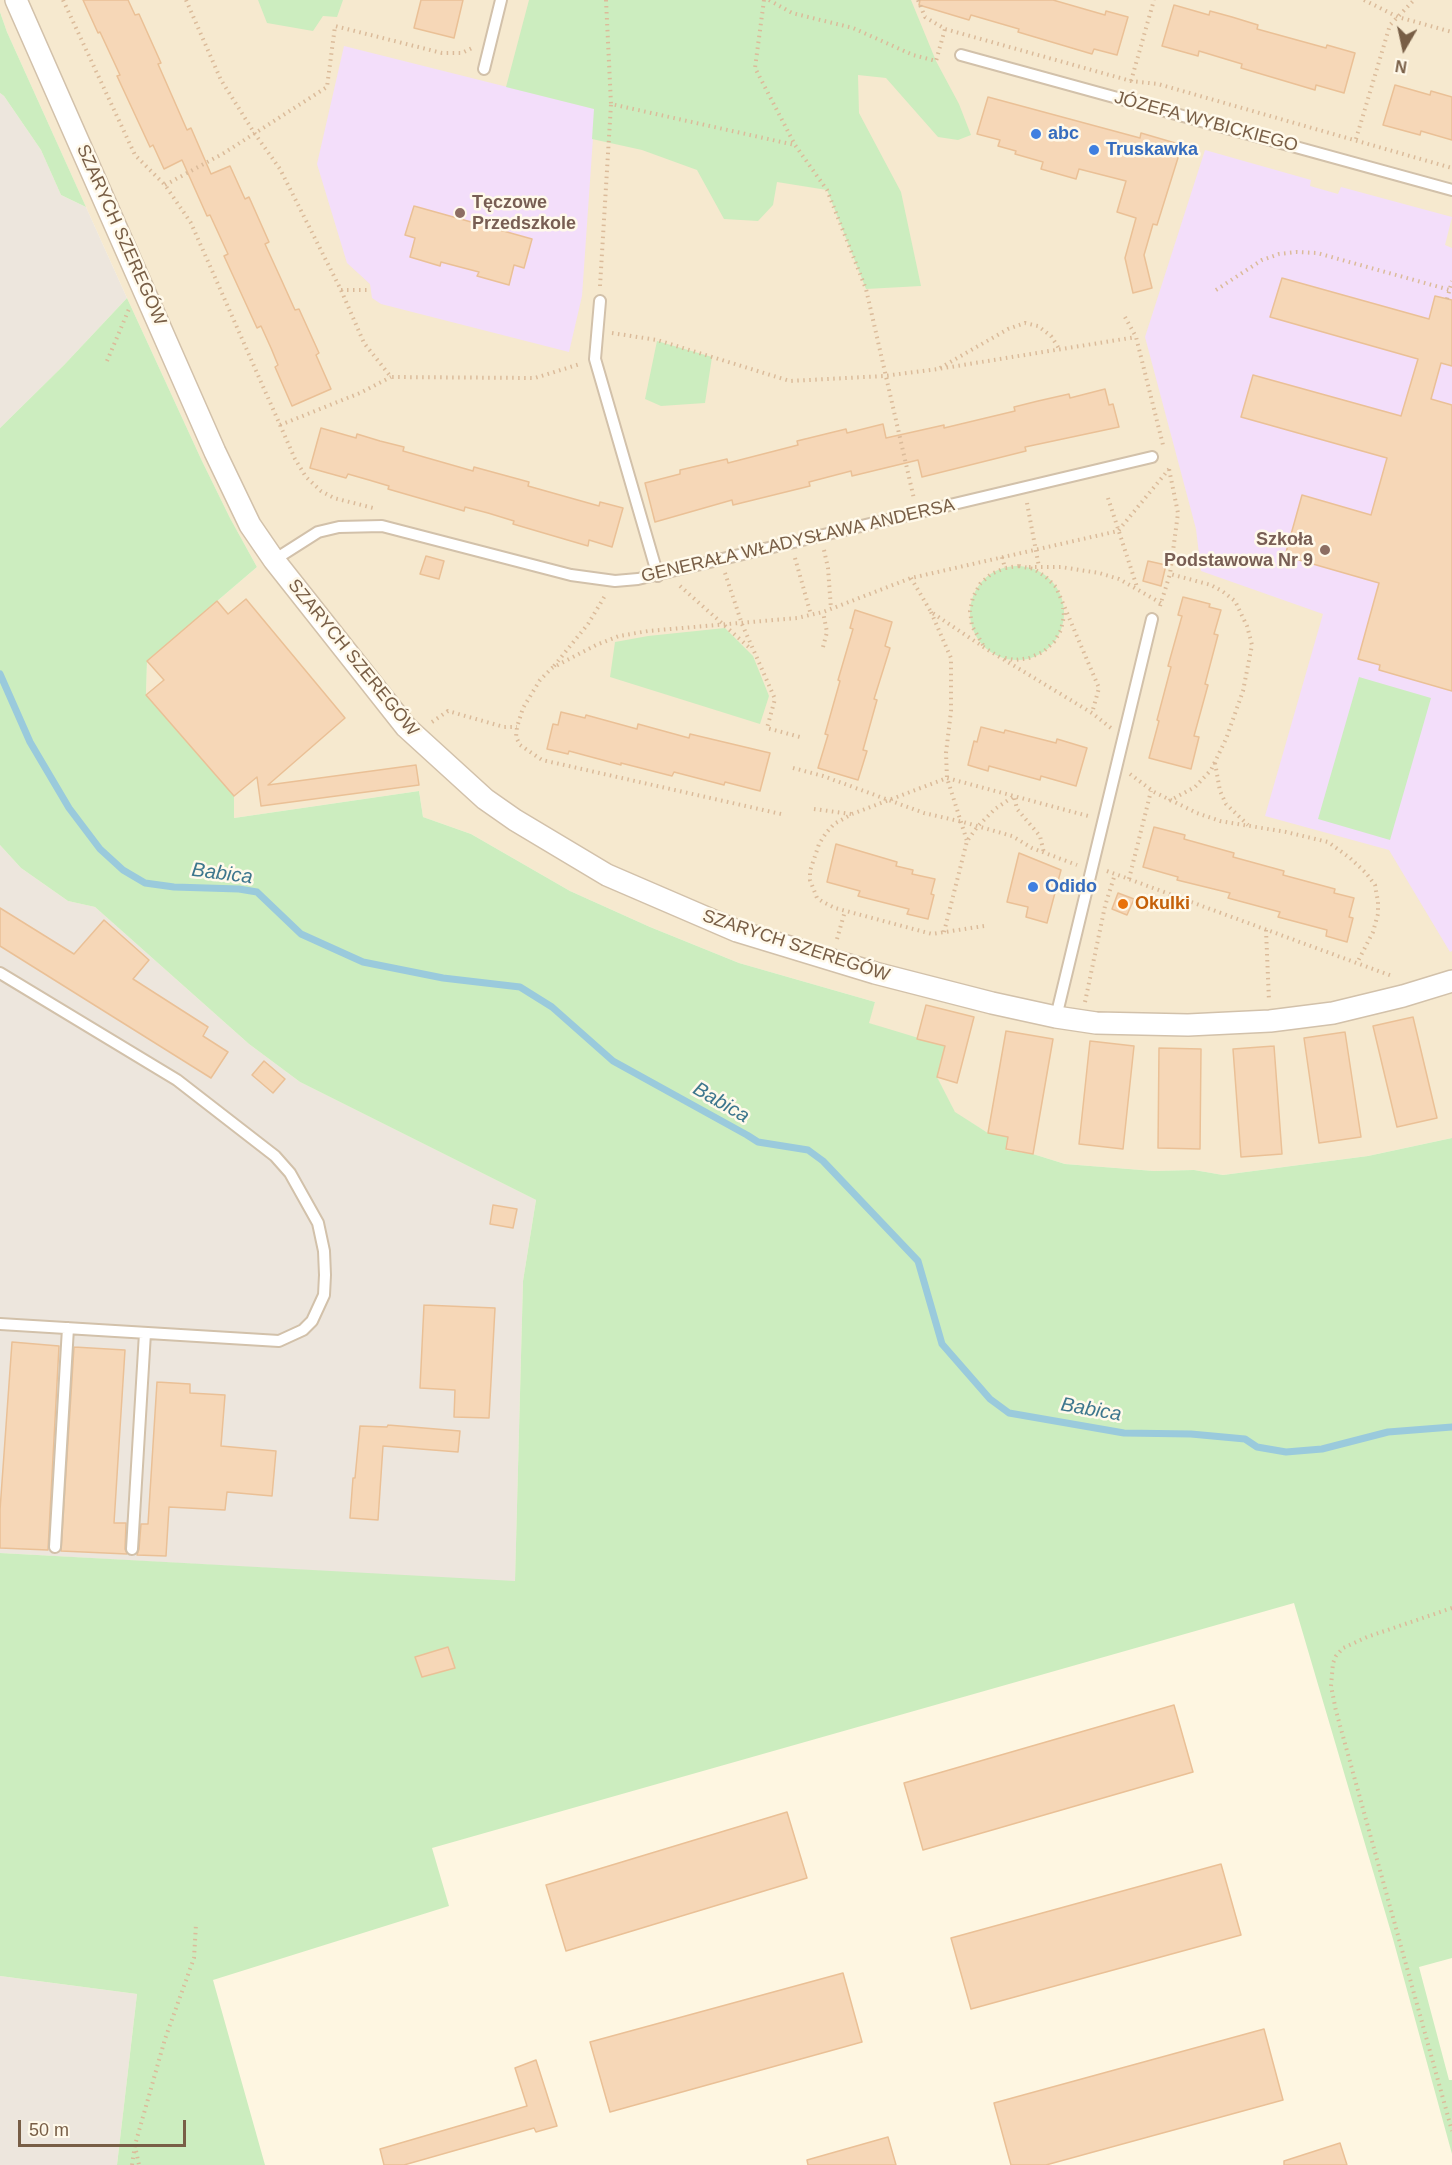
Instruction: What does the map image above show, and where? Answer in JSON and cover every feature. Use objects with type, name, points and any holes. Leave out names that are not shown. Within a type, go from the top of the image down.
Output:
[{"type":"street","name":"SZARYCH SZEREGÓW","points":[[16,0],[250,525],[274,560],[406,727],[485,799],[575,858],[640,891],[737,931],[875,973],[1056,1017],[1096,1023],[1188,1025],[1270,1021],[1333,1013],[1452,981]]},
{"type":"lane","points":[[484,69],[501,0]]},
{"type":"lane","name":"JÓZEFA WYBICKIEGO","points":[[961,55],[1452,189]]},
{"type":"lane","points":[[600,301],[596,330],[596,359],[662,574]]},
{"type":"lane","name":"GENERAŁA WŁADYSŁAWA ANDERSA","points":[[274,560],[318,532],[339,527],[382,526],[571,575],[615,580],[662,574],[721,561],[1152,457]]},
{"type":"lane","points":[[1056,1017],[1152,619]]},
{"type":"lane","points":[[0,973],[177,1080],[275,1156],[290,1173],[318,1223],[324,1251],[324,1295],[312,1321],[303,1330],[279,1341],[0,1324]]},
{"type":"lane","points":[[55,1547],[68,1328]]},
{"type":"lane","points":[[132,1549],[145,1333]]},
{"type":"path","points":[[63,0],[135,155],[165,185],[191,223],[295,459],[314,486],[334,498],[375,509]]},
{"type":"path","points":[[186,0],[221,80],[280,169],[341,290],[364,343],[391,377]]},
{"type":"path","points":[[600,301],[611,104],[606,0]]},
{"type":"path","points":[[764,0],[755,68],[795,145],[827,190],[866,289],[884,376],[914,499]]},
{"type":"path","points":[[769,0],[792,13],[853,28],[913,55],[936,61],[945,29]]},
{"type":"path","points":[[918,0],[925,17],[945,29],[1131,81],[1158,84],[1452,168]]},
{"type":"path","points":[[1131,81],[1154,0]]},
{"type":"path","points":[[1364,0],[1398,17],[1452,32]]},
{"type":"path","points":[[1356,139],[1390,25],[1414,0]]},
{"type":"path","points":[[165,185],[224,153],[327,87],[335,26],[442,52],[462,53],[476,46]]},
{"type":"path","points":[[611,104],[795,145]]},
{"type":"path","points":[[1216,291],[1262,260],[1279,254],[1296,252],[1317,253],[1450,290]]},
{"type":"path","points":[[1447,299],[1452,281]]},
{"type":"path","points":[[341,290],[371,290]]},
{"type":"path","points":[[107,361],[129,308]]},
{"type":"path","points":[[1125,318],[1136,337],[1165,454]]},
{"type":"path","points":[[938,369],[1008,328],[1025,323],[1038,326],[1051,336],[1060,350]]},
{"type":"path","points":[[596,330],[657,340],[790,381],[884,376],[1136,337]]},
{"type":"path","points":[[280,425],[360,393],[391,377],[535,378],[596,359]]},
{"type":"path","points":[[1152,619],[1161,604],[1170,574],[1179,513],[1167,462]]},
{"type":"path","points":[[552,668],[619,636],[648,631],[797,618],[823,612],[911,578],[1118,531],[1169,469]]},
{"type":"path","points":[[1023,488],[1039,567]]},
{"type":"path","points":[[1108,498],[1137,588]]},
{"type":"path","points":[[820,537],[828,568],[831,609]]},
{"type":"path","points":[[792,544],[811,615]]},
{"type":"path","points":[[1002,557],[1005,568]]},
{"type":"path","points":[[721,561],[742,624],[775,699],[767,728],[800,737]]},
{"type":"path","points":[[1019,566],[1034,569],[1056,587],[1099,688],[1092,713]]},
{"type":"path","points":[[988,650],[978,639],[972,626],[970,611],[973,597],[980,584],[991,574],[1005,568],[1061,567],[1099,573],[1137,588],[1161,604]]},
{"type":"path","points":[[662,574],[753,651]]},
{"type":"path","points":[[1169,801],[1195,787],[1211,770],[1226,739],[1243,691],[1252,645],[1247,626],[1235,601],[1211,585],[1170,574]]},
{"type":"path","points":[[911,578],[931,612],[951,658],[951,711],[946,753],[947,778],[963,822],[967,841]]},
{"type":"path","points":[[615,580],[588,624],[530,694],[517,728],[516,737],[520,745],[542,760],[781,814]]},
{"type":"path","points":[[1000,657],[1015,660],[1029,658],[1043,652],[1054,642],[1061,630],[1064,616],[1062,601]]},
{"type":"path","points":[[822,647],[827,632],[823,612]]},
{"type":"path","points":[[931,612],[988,650],[1092,713],[1124,738]]},
{"type":"path","points":[[429,724],[448,711],[504,727],[517,728]]},
{"type":"path","points":[[1118,762],[1151,791],[1169,801],[1220,821],[1328,842],[1350,858],[1375,885],[1378,902],[1378,914],[1373,932],[1357,963]]},
{"type":"path","points":[[1215,762],[1220,790],[1226,804],[1248,826]]},
{"type":"path","points":[[793,768],[823,776],[924,813],[1012,836],[1044,854],[1115,874],[1384,973]]},
{"type":"path","points":[[984,926],[932,934],[835,908],[817,897],[810,880],[810,871],[819,844],[834,824],[852,814],[947,778],[1104,820]]},
{"type":"path","points":[[1129,879],[1151,791]]},
{"type":"path","points":[[944,932],[967,841],[995,809],[1014,796]]},
{"type":"path","points":[[1014,796],[1017,809],[1040,836],[1044,854]]},
{"type":"path","points":[[814,809],[852,814]]},
{"type":"path","points":[[1085,1003],[1105,906],[1115,874]]},
{"type":"path","points":[[837,940],[845,911]]},
{"type":"path","points":[[1266,930],[1269,1002]]},
{"type":"path","points":[[1452,1608],[1367,1637],[1343,1648],[1336,1656],[1331,1686],[1452,2131]]},
{"type":"path","points":[[132,2165],[135,2145],[165,2039],[194,1958],[196,1924]]},
{"type":"path","points":[[135,2145],[139,2165]]},
{"type":"shaded area","points":[[0,0],[1452,0],[1452,1138],[1368,1156],[1223,1175],[1194,1170],[1154,1171],[1065,1164],[1033,1154],[1006,1149],[1008,1137],[988,1133],[955,1113],[917,1039],[868,1023],[875,1002],[739,963],[570,891],[471,834],[423,817],[419,791],[234,818],[234,796],[146,695],[147,661],[257,567],[202,461],[127,298],[7,32],[0,12]]},
{"type":"shaded area","name":"Tęczowe Przedszkole","points":[[344,46],[595,109],[582,296],[569,352],[381,304],[372,298],[370,284],[347,263],[317,164]]},
{"type":"shaded area","points":[[0,93],[41,150],[61,195],[86,207],[127,298],[0,428]]},
{"type":"shaded area","name":"Szkoła Podstawowa Nr 9","points":[[1205,150],[1311,180],[1310,186],[1338,194],[1341,187],[1452,217],[1445,245],[1452,248],[1452,951],[1450,952],[1389,850],[1265,816],[1323,614],[1201,571],[1196,529],[1145,337]]},
{"type":"shaded area","points":[[0,845],[21,868],[68,901],[95,907],[249,1044],[300,1082],[536,1200],[523,1281],[515,1582],[0,1553]]},
{"type":"shaded area","points":[[0,1976],[137,1994],[117,2165],[0,2165]]},
{"type":"green space","points":[[258,0],[343,0],[337,17],[323,16],[313,31],[267,23]]},
{"type":"green space","points":[[529,0],[911,0],[936,61],[959,104],[971,135],[958,140],[938,137],[886,78],[858,75],[859,113],[901,192],[921,286],[866,289],[827,190],[777,182],[773,205],[758,221],[724,219],[697,170],[642,150],[592,139],[594,109],[506,87]]},
{"type":"green space","points":[[0,12],[86,207],[61,195],[41,150],[0,93]]},
{"type":"green space","points":[[127,298],[202,461],[257,567],[147,661],[146,695],[234,796],[234,818],[419,791],[423,817],[471,834],[570,891],[739,963],[875,1002],[869,1023],[945,1046],[937,1077],[955,1112],[988,1133],[1008,1137],[1006,1150],[1033,1154],[1065,1164],[1154,1171],[1194,1170],[1223,1175],[1368,1156],[1452,1138],[1452,1958],[1419,1967],[1449,2080],[1452,2080],[1452,2154],[1393,1939],[1294,1603],[432,1848],[449,1906],[213,1980],[265,2165],[117,2165],[137,1994],[0,1976],[0,1553],[515,1581],[523,1281],[536,1200],[300,1082],[249,1044],[95,907],[68,901],[21,868],[0,845],[0,428]]},
{"type":"green space","points":[[657,341],[712,357],[705,403],[661,406],[645,399]]},
{"type":"green space","points":[[1017,566],[1035,570],[1050,580],[1060,595],[1064,613],[1060,631],[1050,646],[1035,656],[1017,660],[999,656],[984,646],[974,631],[970,613],[974,595],[984,580],[999,570]]},
{"type":"green space","points":[[725,628],[753,656],[769,696],[760,724],[610,677],[615,642]]},
{"type":"green space","points":[[1359,677],[1431,698],[1390,840],[1318,819]]},
{"type":"building","points":[[83,0],[128,0],[135,15],[139,14],[187,130],[191,128],[211,174],[230,166],[245,199],[249,197],[269,242],[265,244],[295,310],[299,309],[319,353],[316,355],[331,389],[292,406],[275,367],[278,365],[271,348],[261,326],[257,328],[224,256],[228,254],[210,215],[207,216],[182,160],[164,169],[153,145],[150,147],[117,76],[120,75]]},
{"type":"building","points":[[421,0],[463,0],[454,38],[414,28]]},
{"type":"building","points":[[920,0],[1053,0],[1105,15],[1106,11],[1128,17],[1117,55],[1094,49],[1092,54],[971,15],[969,20],[919,5]]},
{"type":"building","points":[[1174,5],[1209,15],[1210,11],[1258,25],[1257,29],[1326,48],[1327,45],[1355,53],[1344,93],[1316,85],[1315,90],[1241,68],[1242,64],[1199,51],[1198,56],[1162,46]]},
{"type":"building","points":[[1395,85],[1430,95],[1431,91],[1452,97],[1452,140],[1421,131],[1420,135],[1383,125]]},
{"type":"building","points":[[988,97],[1140,138],[1141,133],[1182,145],[1157,225],[1153,224],[1144,255],[1152,288],[1133,293],[1125,258],[1136,218],[1117,212],[1126,181],[1079,169],[1076,179],[1041,169],[1043,162],[1015,154],[1016,151],[998,146],[1000,140],[977,134]]},
{"type":"building","points":[[414,206],[532,239],[524,268],[514,265],[509,285],[477,276],[479,272],[441,262],[440,266],[410,257],[415,238],[405,235]]},
{"type":"building","points":[[1282,278],[1429,319],[1435,296],[1452,300],[1452,366],[1441,363],[1431,399],[1452,405],[1452,691],[1379,670],[1380,665],[1358,659],[1379,583],[1285,556],[1302,495],[1371,515],[1387,458],[1241,417],[1253,375],[1401,416],[1418,359],[1270,317]]},
{"type":"building","points":[[1105,389],[1109,405],[1113,404],[1119,427],[1025,447],[1026,451],[922,477],[918,460],[852,476],[851,471],[809,482],[810,486],[733,505],[732,500],[655,522],[645,483],[680,474],[680,470],[727,459],[728,463],[798,445],[797,441],[846,429],[847,433],[883,424],[886,438],[944,425],[944,428],[1015,411],[1014,407],[1069,394],[1070,398]]},
{"type":"building","points":[[321,428],[356,438],[357,434],[404,447],[403,451],[473,471],[474,467],[529,482],[528,486],[599,506],[600,502],[623,508],[612,547],[589,540],[588,546],[513,524],[514,521],[488,513],[465,507],[464,511],[388,489],[389,486],[348,474],[346,478],[310,468]]},
{"type":"building","points":[[426,556],[444,561],[439,579],[420,574]]},
{"type":"building","points":[[1148,561],[1166,565],[1161,586],[1143,581]]},
{"type":"building","points":[[1183,597],[1210,604],[1209,607],[1221,610],[1214,634],[1218,635],[1205,684],[1208,685],[1194,736],[1199,737],[1191,769],[1149,758],[1171,667],[1168,666],[1182,616],[1178,615]]},
{"type":"building","points":[[246,599],[345,718],[268,785],[416,765],[419,785],[261,806],[257,777],[234,796],[146,695],[164,680],[147,661],[217,601],[228,614]]},
{"type":"building","points":[[855,610],[892,622],[885,646],[890,648],[874,699],[877,700],[863,750],[867,751],[858,780],[818,768],[828,735],[825,734],[840,681],[838,680],[853,629],[850,628]]},
{"type":"building","points":[[561,712],[585,718],[586,715],[637,729],[638,724],[689,738],[690,734],[770,753],[760,791],[725,782],[724,785],[674,772],[672,776],[569,751],[568,754],[547,749],[553,724],[558,725]]},
{"type":"building","points":[[981,727],[1004,733],[1005,730],[1056,743],[1057,739],[1087,748],[1076,786],[1041,776],[1040,780],[989,766],[988,771],[968,765],[974,741],[977,742]]},
{"type":"building","points":[[1154,827],[1185,835],[1184,839],[1234,853],[1233,857],[1284,871],[1283,875],[1335,889],[1334,893],[1354,898],[1349,917],[1353,918],[1347,942],[1326,936],[1327,930],[1278,917],[1280,912],[1228,898],[1230,893],[1177,880],[1178,877],[1143,867]]},
{"type":"building","points":[[836,844],[897,862],[896,866],[913,870],[912,874],[935,879],[928,919],[907,914],[909,909],[858,896],[860,891],[827,882]]},
{"type":"building","name":"Odido","points":[[1019,853],[1061,870],[1047,923],[1026,917],[1028,907],[1007,902]]},
{"type":"building","name":"Okulki","points":[[1118,893],[1134,899],[1127,915],[1112,909]]},
{"type":"building","points":[[0,908],[74,954],[104,920],[149,960],[133,979],[208,1027],[203,1036],[228,1052],[211,1078],[0,946]]},
{"type":"building","points":[[926,1005],[974,1017],[957,1083],[937,1077],[945,1046],[917,1039]]},
{"type":"building","points":[[1413,1017],[1437,1118],[1397,1127],[1373,1026]]},
{"type":"building","points":[[1006,1031],[1053,1039],[1033,1154],[1006,1149],[1008,1137],[988,1133]]},
{"type":"building","points":[[1345,1032],[1361,1137],[1319,1143],[1304,1038]]},
{"type":"building","points":[[1090,1041],[1134,1046],[1123,1149],[1079,1144]]},
{"type":"building","points":[[1274,1046],[1282,1154],[1241,1157],[1233,1049]]},
{"type":"building","points":[[1159,1048],[1201,1049],[1200,1149],[1158,1148]]},
{"type":"building","points":[[264,1061],[285,1079],[273,1093],[252,1075]]},
{"type":"building","points":[[493,1205],[517,1209],[513,1228],[490,1224]]},
{"type":"building","points":[[424,1305],[495,1308],[489,1418],[454,1417],[455,1390],[420,1388]]},
{"type":"building","points":[[12,1342],[59,1346],[48,1550],[0,1548],[0,1510]]},
{"type":"building","points":[[74,1347],[125,1350],[114,1523],[126,1523],[125,1549],[127,1554],[61,1551]]},
{"type":"building","points":[[157,1382],[190,1384],[190,1393],[225,1395],[221,1446],[276,1451],[272,1496],[227,1492],[225,1510],[169,1507],[166,1556],[137,1555],[141,1524],[148,1524]]},
{"type":"building","points":[[388,1425],[460,1431],[458,1452],[383,1446],[378,1520],[350,1518],[360,1426],[387,1427]]},
{"type":"building","points":[[448,1647],[455,1668],[422,1677],[415,1657]]},
{"type":"building","points":[[1174,1705],[1193,1772],[923,1850],[904,1783]]},
{"type":"building","points":[[787,1812],[807,1878],[566,1951],[546,1885]]},
{"type":"building","points":[[1221,1864],[1241,1935],[971,2009],[951,1938]]},
{"type":"building","points":[[843,1973],[862,2042],[610,2112],[590,2042]]},
{"type":"building","points":[[1264,2029],[1283,2100],[1046,2165],[1011,2165],[994,2103]]},
{"type":"building","points":[[536,2060],[557,2126],[536,2132],[534,2128],[404,2165],[384,2165],[380,2149],[527,2106],[515,2068]]},
{"type":"building","points":[[888,2137],[896,2165],[808,2165],[807,2160]]},
{"type":"building","points":[[1340,2143],[1347,2165],[1284,2165],[1284,2161]]},
{"type":"waterway","name":"Babica","points":[[0,674],[30,742],[69,808],[100,849],[123,870],[145,883],[257,892],[301,934],[363,962],[443,978],[520,987],[552,1007],[613,1061],[758,1142],[808,1150],[823,1161],[918,1261],[942,1344],[990,1399],[1009,1413],[1124,1433],[1191,1434],[1245,1439],[1257,1447],[1286,1452],[1322,1449],[1388,1432],[1452,1427]]},
{"type":"place","name":"abc","points":[[1036,134]]},
{"type":"place","name":"Truskawka","points":[[1094,150]]},
{"type":"place","name":"Tęczowe Przedszkole","points":[[460,213]]},
{"type":"place","name":"Szkoła Podstawowa Nr 9","points":[[1325,550]]},
{"type":"place","name":"Odido","points":[[1033,887]]},
{"type":"place","name":"Okulki","points":[[1123,904]]}]
